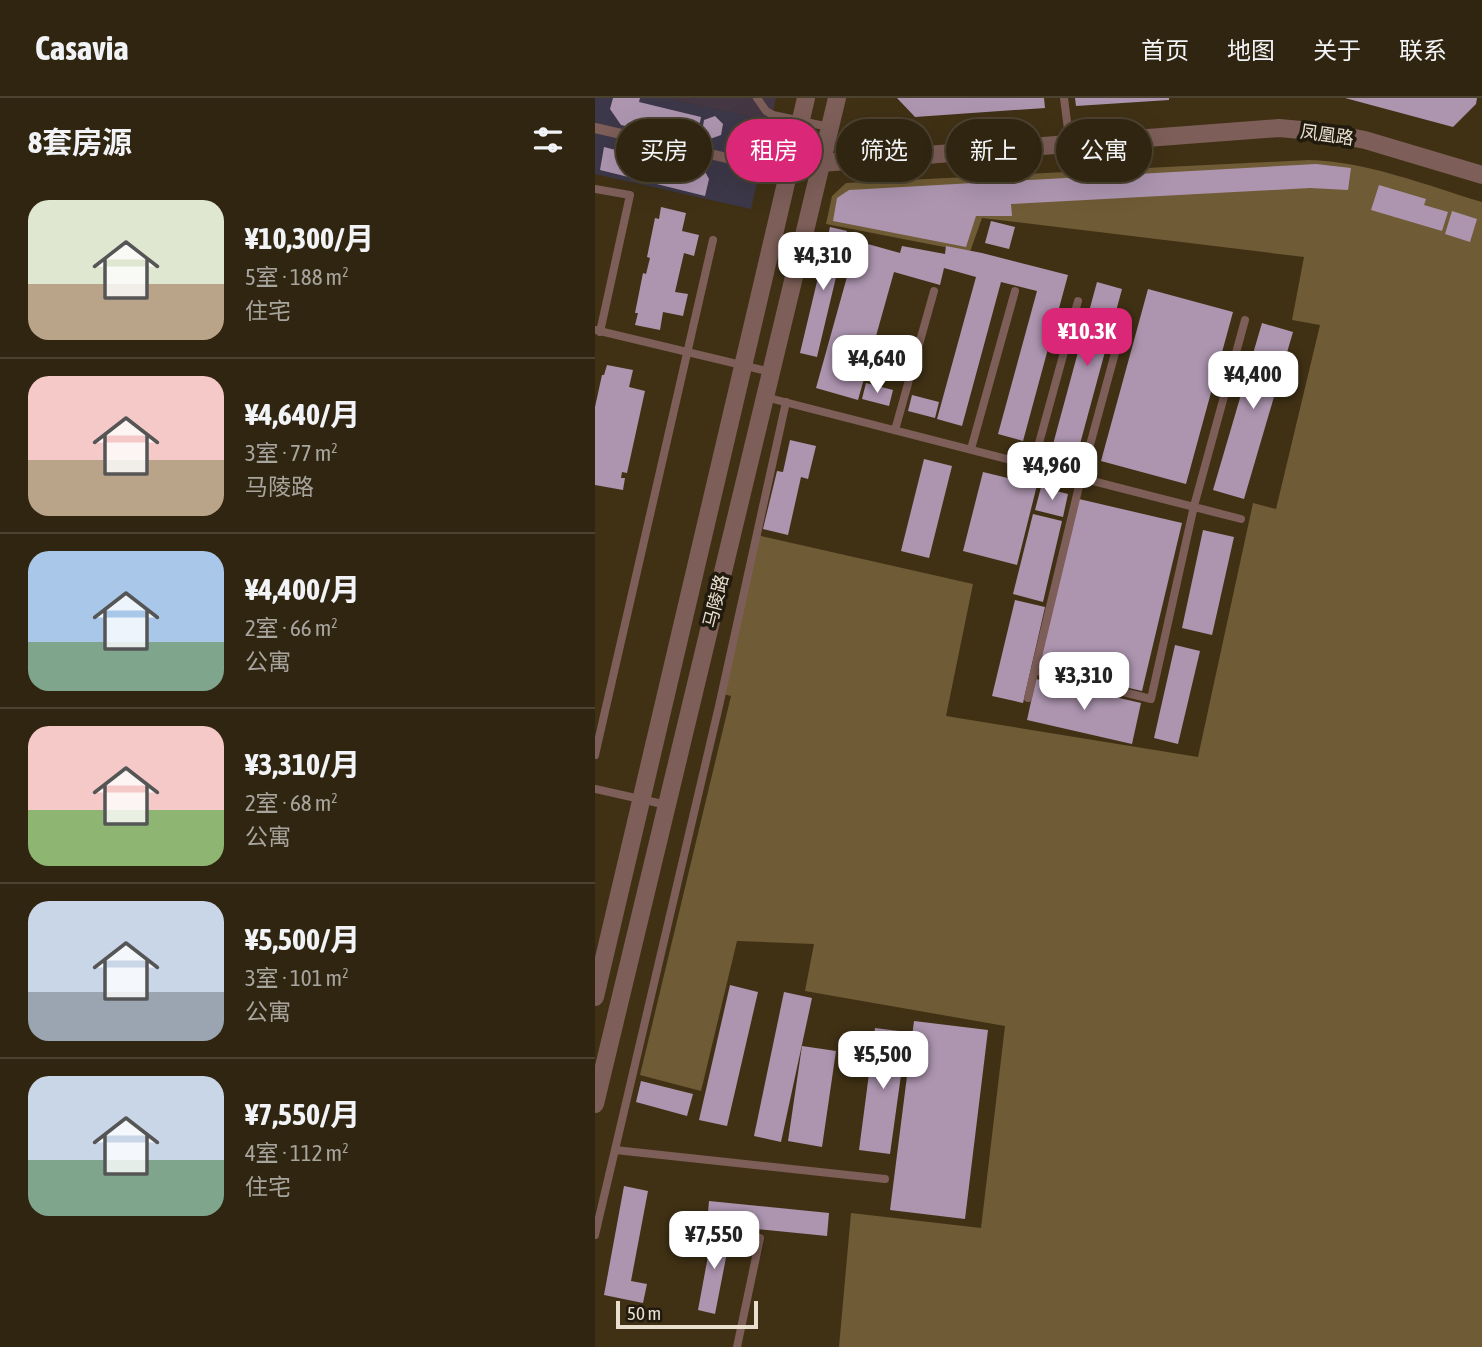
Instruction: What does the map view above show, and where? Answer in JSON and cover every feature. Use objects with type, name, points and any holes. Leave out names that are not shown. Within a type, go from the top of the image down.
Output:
[{"type":"street","name":"马陵路","points":[[801,119],[806,98]]},
{"type":"street","name":"马陵路","points":[[822,159],[837,98]]},
{"type":"street","points":[[595,128],[726,155]]},
{"type":"street","name":"凤凰路","points":[[1152,138],[1279,128],[1323,132],[1365,141],[1482,175]]},
{"type":"street","name":"凤凰路","points":[[822,163],[1056,146]]},
{"type":"street","name":"马陵路","points":[[595,997],[787,182]]},
{"type":"street","name":"马陵路","points":[[595,1104],[816,182]]},
{"type":"lane","points":[[757,98],[766,111],[792,119]]},
{"type":"lane","points":[[1064,98],[1067,119]]},
{"type":"lane","points":[[822,125],[830,127]]},
{"type":"lane","points":[[595,188],[630,195],[598,331],[771,372]]},
{"type":"lane","points":[[595,755],[713,240]]},
{"type":"lane","points":[[895,430],[934,291]]},
{"type":"lane","points":[[971,449],[1014,291]]},
{"type":"lane","points":[[1033,465],[1078,301]]},
{"type":"lane","points":[[1028,698],[1081,478],[1124,320]]},
{"type":"lane","points":[[1034,670],[1151,699],[1194,506],[1245,320]]},
{"type":"lane","points":[[765,397],[1241,519]]},
{"type":"lane","points":[[595,1235],[719,706],[786,402]]},
{"type":"lane","points":[[595,789],[667,805]]},
{"type":"lane","points":[[615,1150],[885,1179]]},
{"type":"lane","points":[[737,1347],[761,1238]]},
{"type":"shaded area","points":[[595,98],[667,98],[762,119],[726,119],[726,182],[757,182],[751,209],[631,182],[712,182],[712,119],[616,119],[616,179],[595,174]]},
{"type":"shaded area","points":[[667,98],[776,98],[771,119]]},
{"type":"shaded area","points":[[1331,161],[1375,170],[1482,202],[1482,1347],[839,1347],[851,1213],[981,1228],[1005,1026],[805,991],[814,944],[737,941],[701,1091],[640,1075],[731,696],[720,693],[757,535],[973,584],[946,716],[1198,757],[1253,503],[1276,509],[1320,325],[1292,320],[1304,257],[982,218],[970,252],[826,224],[832,196],[846,183],[932,182],[932,179],[946,178],[946,182],[1042,182],[1042,173],[1056,173],[1056,182],[1152,182],[1152,168]]},
{"type":"building","points":[[613,98],[640,98],[639,102],[701,117],[617,119],[610,109]]},
{"type":"building","points":[[897,98],[1044,98],[1045,108],[915,117]]},
{"type":"building","points":[[1075,98],[1169,98],[1169,100],[1076,106]]},
{"type":"building","points":[[1345,98],[1477,98],[1476,104],[1453,127]]},
{"type":"building","points":[[715,116],[723,124],[721,135],[712,138],[712,119],[707,119]]},
{"type":"building","points":[[604,147],[616,150],[616,174],[600,170]]},
{"type":"building","points":[[1316,164],[1351,168],[1348,190],[1310,188],[1011,204],[1012,216],[976,216],[966,247],[833,221],[837,198],[849,190],[1042,182],[1042,179],[1056,178],[1056,182],[1152,182],[1152,173]]},
{"type":"building","points":[[648,182],[708,182],[705,196]]},
{"type":"building","points":[[1379,185],[1426,199],[1424,205],[1448,212],[1442,231],[1371,210]]},
{"type":"building","points":[[661,207],[686,213],[682,231],[699,235],[694,256],[684,253],[675,292],[688,294],[683,316],[663,312],[660,330],[635,325],[638,313],[635,313],[643,273],[646,274],[650,258],[647,257],[655,218],[659,219]]},
{"type":"building","points":[[1452,211],[1477,219],[1470,242],[1445,234]]},
{"type":"building","points":[[991,221],[1015,227],[1009,249],[985,243]]},
{"type":"building","points":[[830,227],[847,231],[817,357],[800,353]]},
{"type":"building","points":[[857,241],[900,253],[902,246],[945,254],[946,246],[1068,275],[1023,441],[998,434],[1037,291],[1001,282],[962,426],[937,419],[976,277],[944,268],[940,285],[894,272],[858,400],[816,388]]},
{"type":"building","points":[[1097,282],[1122,289],[1077,455],[1052,448]]},
{"type":"building","points":[[1148,289],[1233,312],[1186,484],[1101,461]]},
{"type":"building","points":[[1262,323],[1293,332],[1244,499],[1213,490]]},
{"type":"building","points":[[607,365],[633,370],[629,387],[645,391],[627,473],[622,472],[621,478],[625,478],[623,490],[595,485],[595,407]]},
{"type":"building","points":[[866,383],[893,390],[889,406],[862,399]]},
{"type":"building","points":[[912,395],[939,402],[935,418],[908,411]]},
{"type":"building","points":[[790,440],[816,446],[808,479],[801,477],[788,535],[763,529],[777,471],[783,472]]},
{"type":"building","points":[[924,459],[952,466],[929,558],[901,551]]},
{"type":"building","points":[[983,472],[1037,485],[1017,565],[963,551]]},
{"type":"building","points":[[1041,487],[1068,494],[1063,517],[1035,510]]},
{"type":"building","points":[[1079,499],[1182,523],[1142,691],[1039,667]]},
{"type":"building","points":[[1033,514],[1062,521],[1043,602],[1013,594]]},
{"type":"building","points":[[1203,530],[1234,537],[1212,635],[1182,628]]},
{"type":"building","points":[[1015,600],[1045,607],[1023,703],[992,696]]},
{"type":"building","points":[[1175,645],[1200,651],[1178,744],[1154,738]]},
{"type":"building","points":[[1036,679],[1141,703],[1132,744],[1027,720]]},
{"type":"building","points":[[730,985],[758,992],[727,1126],[699,1120]]},
{"type":"building","points":[[784,992],[812,998],[781,1142],[754,1136]]},
{"type":"building","points":[[914,1021],[988,1030],[965,1219],[890,1210]]},
{"type":"building","points":[[875,1028],[907,1032],[890,1154],[859,1150]]},
{"type":"building","points":[[802,1046],[836,1051],[822,1147],[788,1141]]},
{"type":"building","points":[[641,1081],[693,1094],[687,1116],[636,1102]]},
{"type":"building","points":[[624,1186],[648,1191],[631,1281],[647,1284],[643,1303],[604,1295]]},
{"type":"building","points":[[709,1201],[829,1213],[827,1236],[707,1224]]},
{"type":"building","points":[[713,1229],[731,1232],[715,1314],[698,1310]]}]
